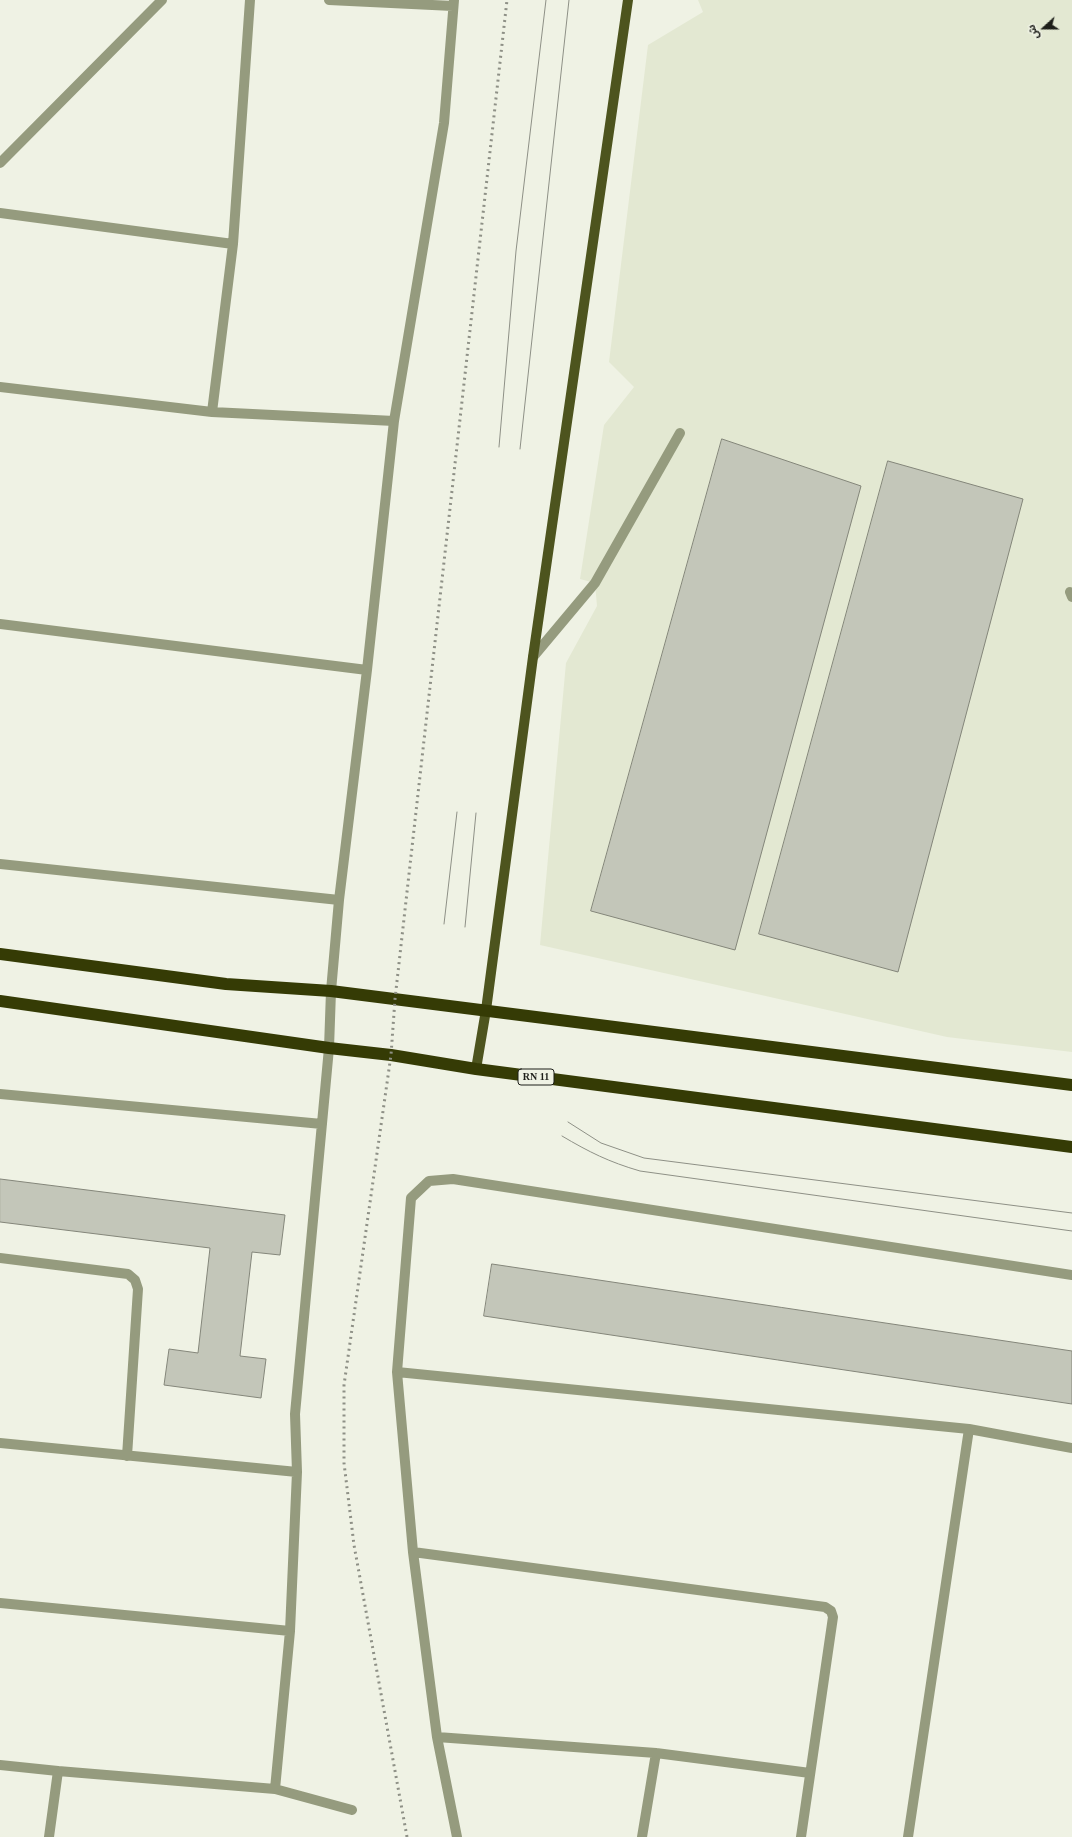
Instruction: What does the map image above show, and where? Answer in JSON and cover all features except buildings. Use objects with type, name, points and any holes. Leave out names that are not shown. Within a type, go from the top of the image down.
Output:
[{"type":"highway","points":[[0,954],[226,984],[331,990],[1072,1085]]},
{"type":"highway","name":"RN 11","points":[[0,1001],[330,1048],[391,1055],[476,1069],[1072,1147]]},
{"type":"main road","points":[[476,1069],[486,1010],[533,658],[628,0]]},
{"type":"street","points":[[0,163],[162,0]]},
{"type":"street","points":[[212,412],[233,244],[250,0]]},
{"type":"street","points":[[274,1789],[290,1631],[297,1472],[295,1414],[330,1048],[331,990],[339,900],[367,670],[394,421],[444,123],[454,3],[329,0]]},
{"type":"street","points":[[0,213],[233,244]]},
{"type":"street","points":[[0,387],[212,412],[394,421]]},
{"type":"street","points":[[533,658],[595,583],[680,433]]},
{"type":"street","points":[[0,624],[367,670]]},
{"type":"street","points":[[0,864],[339,900]]},
{"type":"street","points":[[0,1094],[322,1124]]},
{"type":"street","points":[[457,1837],[437,1737],[413,1552],[397,1372],[411,1198],[429,1181],[453,1179],[1072,1275]]},
{"type":"street","points":[[0,1258],[128,1274],[135,1280],[138,1289],[127,1456]]},
{"type":"street","points":[[397,1372],[969,1429],[1072,1448]]},
{"type":"street","points":[[908,1837],[969,1429]]},
{"type":"street","points":[[0,1443],[297,1472]]},
{"type":"street","points":[[413,1552],[825,1607],[831,1611],[833,1617],[801,1837]]},
{"type":"street","points":[[0,1603],[290,1631]]},
{"type":"street","points":[[437,1737],[656,1753],[810,1772]]},
{"type":"street","points":[[642,1837],[656,1753]]},
{"type":"street","points":[[0,1765],[274,1789],[352,1810]]},
{"type":"street","points":[[49,1837],[58,1771]]},
{"type":"shaded area","points":[[698,0],[1072,0],[1072,1052],[947,1037],[540,945],[566,663],[597,606],[595,583],[580,579],[604,425],[634,387],[609,362],[648,45],[703,12]]},
{"type":"tram line","points":[[499,447],[516,251],[546,0]]},
{"type":"tram line","points":[[520,449],[569,0]]},
{"type":"tram line","points":[[444,924],[457,812]]},
{"type":"tram line","points":[[465,927],[476,813]]},
{"type":"tram line","points":[[568,1122],[601,1143],[644,1158],[1072,1213]]},
{"type":"tram line","points":[[562,1136],[600,1156],[640,1171],[1072,1231]]},
{"type":"railway","points":[[407,1837],[354,1545],[344,1463],[344,1385],[391,1055],[395,999],[507,0]]}]
